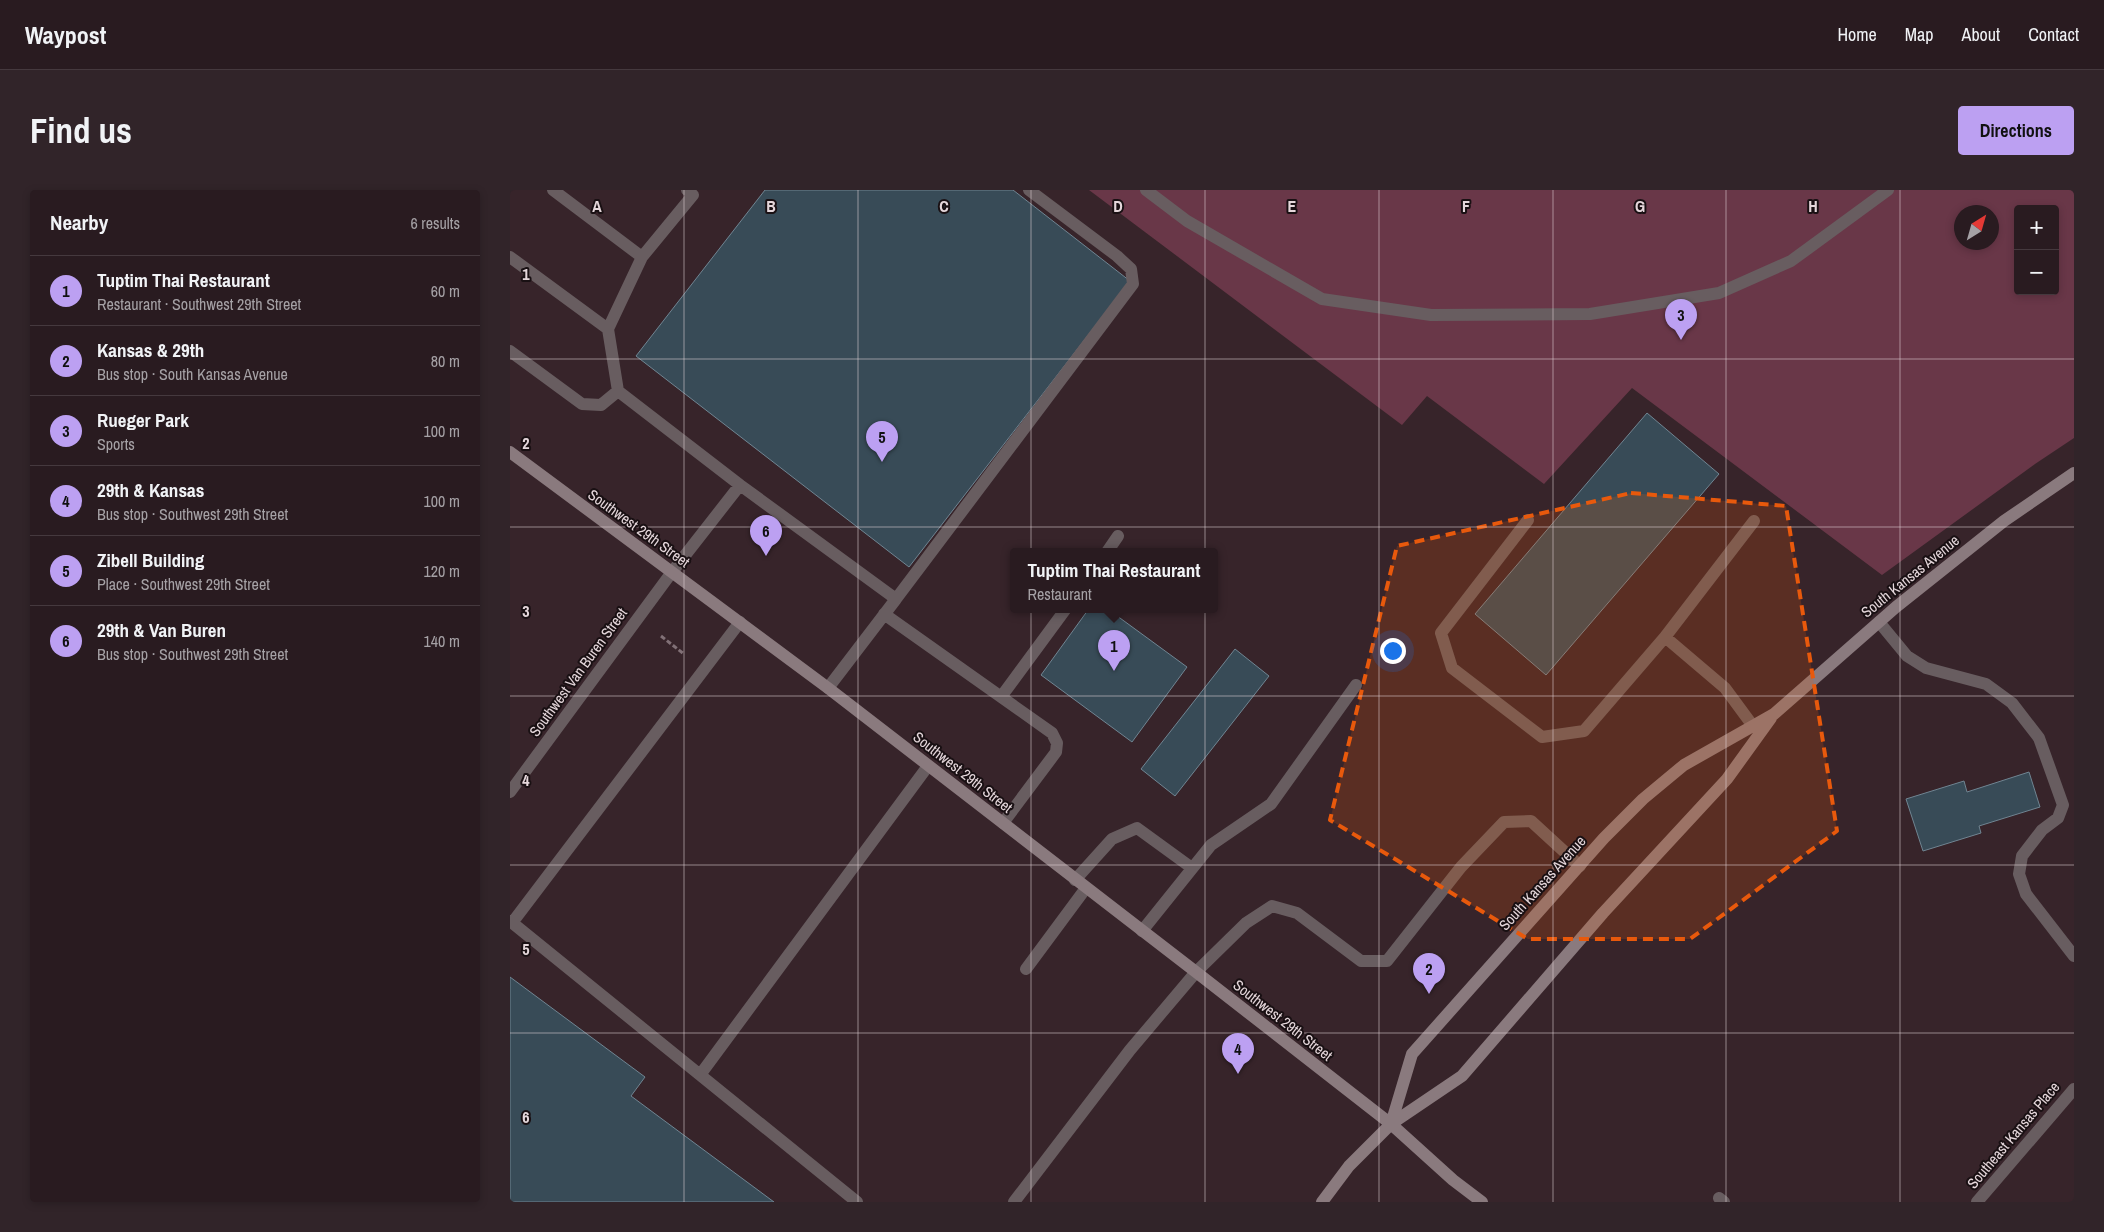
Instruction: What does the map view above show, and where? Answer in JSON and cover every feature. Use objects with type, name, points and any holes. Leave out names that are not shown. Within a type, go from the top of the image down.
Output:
[{"type":"main road","name":"Southwest 29th Street","points":[[510,452],[828,688],[1391,1124],[1453,1180],[1482,1202]]},
{"type":"main road","name":"South Kansas Avenue","points":[[1391,1124],[1412,1054],[1604,838],[1643,799],[1684,765],[1774,714],[1879,622],[2004,521],[2074,473]]},
{"type":"main road","name":"South Kansas Avenue","points":[[1322,1202],[1349,1166],[1391,1124],[1462,1076],[1604,913],[1727,779],[1774,714]]},
{"type":"street","points":[[553,190],[642,257]]},
{"type":"street","points":[[828,688],[1133,284],[1131,269],[1117,256],[1029,190]]},
{"type":"street","points":[[1146,190],[1187,221],[1322,299],[1431,315],[1590,314],[1719,293],[1791,261],[1888,190]]},
{"type":"street","points":[[692,192],[642,257],[608,329],[618,391],[740,485],[896,599]]},
{"type":"street","points":[[510,257],[608,329]]},
{"type":"street","points":[[510,351],[582,404],[601,405],[618,391]]},
{"type":"street","name":"Southwest Van Buren Street","points":[[510,792],[672,572],[740,485]]},
{"type":"street","points":[[1528,520],[1441,633],[1452,668],[1542,737],[1584,731],[1665,637],[1754,521]]},
{"type":"street","points":[[1110,548],[1118,536]]},
{"type":"street","points":[[1001,698],[1063,613]]},
{"type":"street","points":[[884,614],[1052,733],[1057,742],[1056,752],[1003,824]]},
{"type":"street","points":[[740,622],[511,922],[857,1202]]},
{"type":"street","points":[[1879,622],[1907,656],[1926,668],[1986,684],[2012,703],[2039,738],[2063,805],[2058,818],[2042,830],[2022,856],[2019,874],[2026,894],[2074,956]]},
{"type":"street","points":[[1665,637],[1725,688],[1753,726]]},
{"type":"street","points":[[1142,931],[1211,845],[1271,804],[1356,685]]},
{"type":"street","points":[[700,1075],[928,766]]},
{"type":"street","points":[[1014,1202],[1130,1050],[1196,972],[1246,923],[1272,906],[1297,914],[1362,961],[1387,961],[1461,867],[1504,822],[1531,820],[1580,866]]},
{"type":"street","points":[[1075,880],[1112,839],[1137,828],[1192,868]]},
{"type":"street","points":[[1026,969],[1086,888]]},
{"type":"street","name":"Southeast Kansas Place","points":[[1977,1202],[2074,1089]]},
{"type":"path","points":[[661,636],[684,654]]},
{"type":"highlighted area","points":[[1631,493],[1786,506],[1837,831],[1690,939],[1528,939],[1330,820],[1397,546]]},
{"type":"shaded area","points":[[1089,190],[2074,190],[2074,438],[1882,575],[1632,388],[1544,484],[1427,396],[1402,425]]},
{"type":"building","points":[[765,190],[1013,190],[1130,281],[909,567],[636,356]]},
{"type":"building","points":[[1647,413],[1719,474],[1546,675],[1475,614]]},
{"type":"building","points":[[1086,613],[1113,613],[1187,667],[1132,742],[1041,675]]},
{"type":"building","points":[[1235,649],[1269,676],[1175,796],[1141,769]]},
{"type":"building","points":[[2029,772],[2040,807],[1979,826],[1981,833],[1923,851],[1906,799],[1964,781],[1967,792]]},
{"type":"building","points":[[510,977],[645,1077],[631,1096],[774,1202],[510,1202]]},
{"type":"place","name":"Rueger Park","points":[[1681,340]]},
{"type":"place","name":"Zibell Building","points":[[882,462]]},
{"type":"place","name":"29th & Van Buren","points":[[766,556]]},
{"type":"place","name":"Tuptim Thai Restaurant","points":[[1114,671]]},
{"type":"place","name":"Kansas & 29th","points":[[1429,994]]},
{"type":"place","name":"29th & Kansas","points":[[1238,1074]]}]
